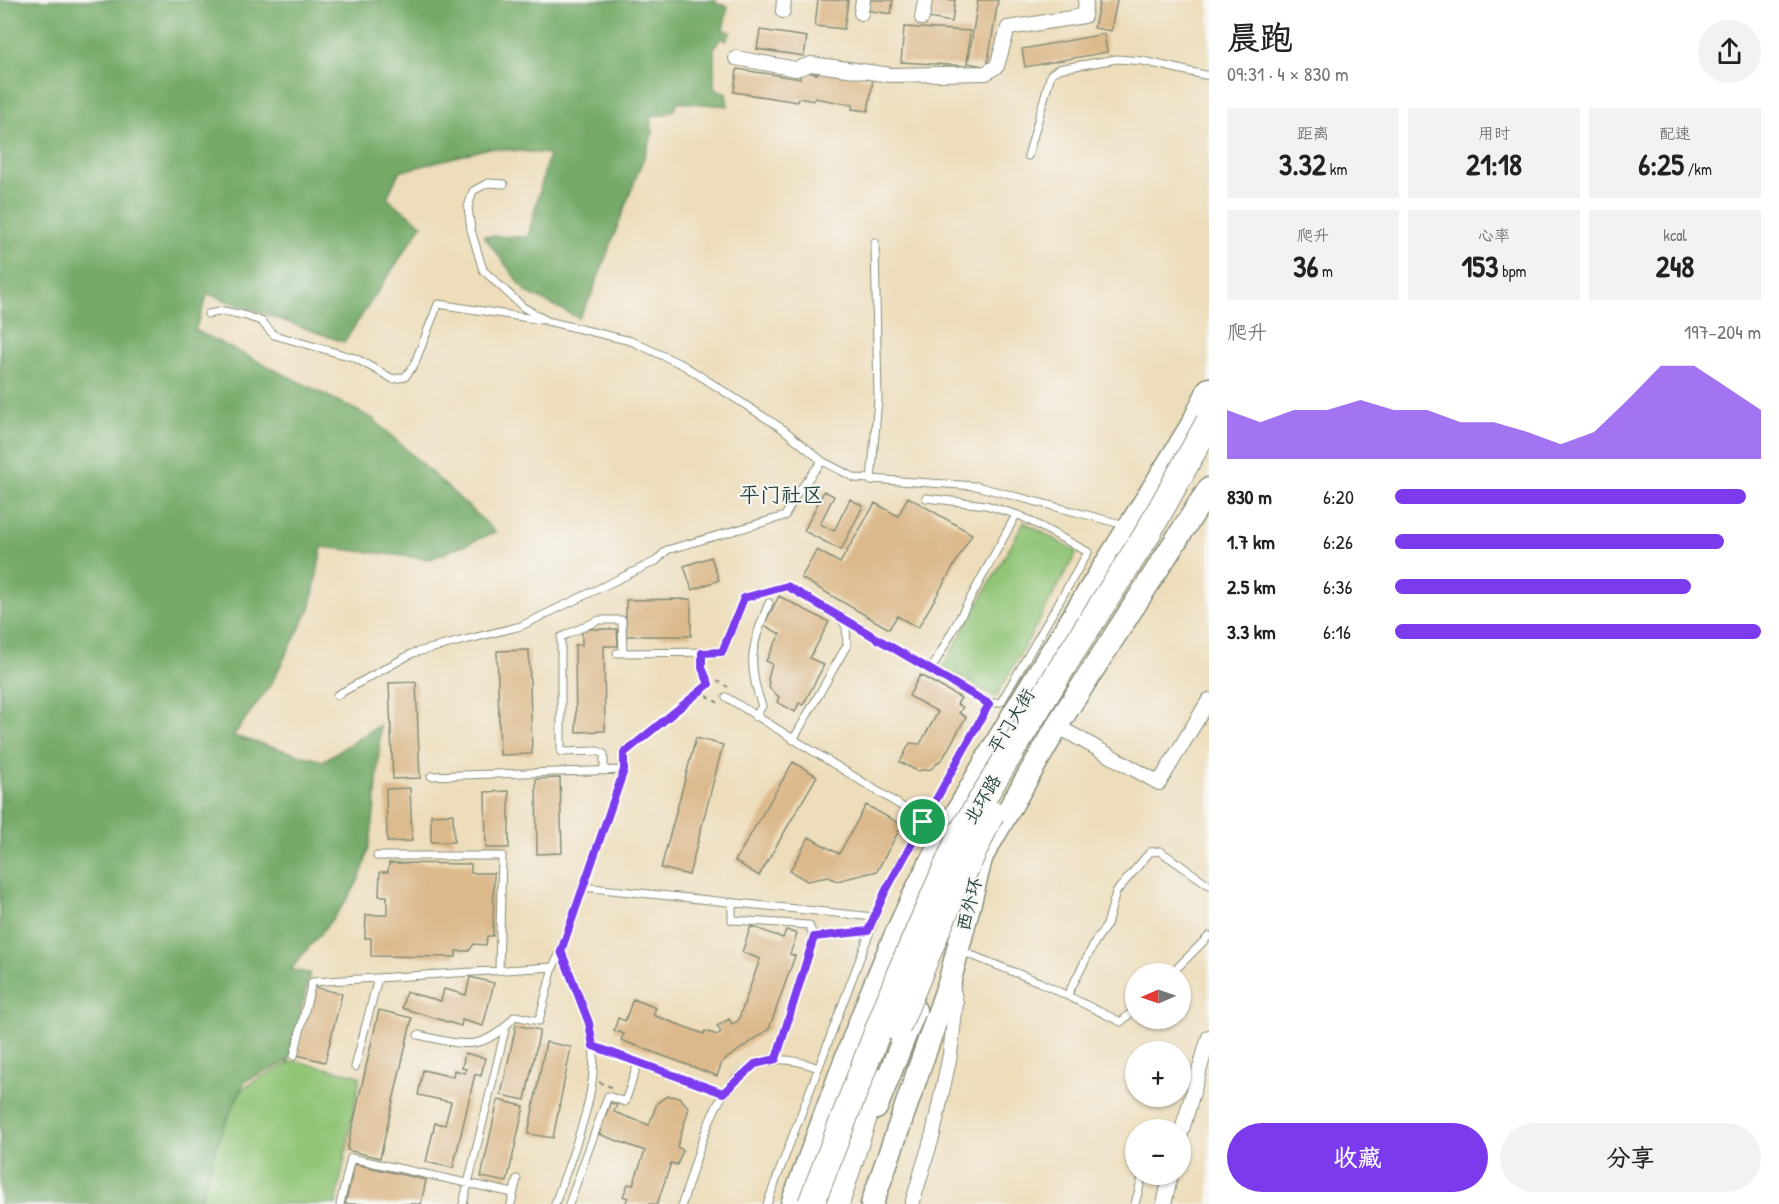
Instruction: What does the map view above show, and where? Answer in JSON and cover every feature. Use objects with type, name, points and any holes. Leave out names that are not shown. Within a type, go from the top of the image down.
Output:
[{"type":"highway","name":"北环路","points":[[811,1204],[900,973],[962,832],[1071,653],[1146,536],[1209,422]]},
{"type":"highway","name":"北环路","points":[[828,1204],[940,922],[988,819],[1047,718],[1161,544],[1209,459]]},
{"type":"highway","points":[[837,1204],[875,1081]]},
{"type":"main road","name":"平门大街","points":[[792,1204],[886,956],[944,836],[1193,423],[1209,389]]},
{"type":"main road","points":[[837,1204],[931,971],[981,859],[1057,726],[1209,489]]},
{"type":"main road","points":[[1109,559],[1149,585]]},
{"type":"main road","points":[[944,836],[981,859]]},
{"type":"main road","name":"西外环","points":[[874,1199],[950,980],[981,859]]},
{"type":"street","points":[[922,18],[925,0]]},
{"type":"street","points":[[736,58],[796,69],[811,64],[891,75],[986,73],[997,66],[1008,28],[1084,16],[1086,0]]},
{"type":"street","points":[[1057,726],[1159,783],[1209,700]]},
{"type":"street","points":[[912,1204],[933,1134],[950,1055],[956,1003],[950,980]]},
{"type":"street","points":[[1185,1119],[1209,1037]]},
{"type":"street","points":[[1164,1204],[1168,1185]]},
{"type":"lane","points":[[1028,156],[1052,74],[1058,69],[1118,59],[1143,61],[1209,76]]},
{"type":"lane","points":[[504,184],[488,183],[473,191],[468,207],[475,245],[483,270],[496,285],[523,307],[547,321]]},
{"type":"lane","points":[[872,481],[878,399],[876,242]]},
{"type":"lane","points":[[208,314],[224,311],[261,321],[274,336],[356,358],[393,379],[405,377],[414,365],[438,304],[547,321],[631,341],[683,365],[783,429],[822,461],[855,478],[872,481],[939,482],[975,486],[1131,526]]},
{"type":"lane","points":[[337,695],[413,653],[521,626],[656,561],[667,550],[785,516],[796,495],[822,461]]},
{"type":"lane","points":[[604,771],[604,754],[598,751],[561,752],[561,637],[599,620],[622,620],[620,653],[722,652],[744,598],[787,586],[989,704],[1001,702],[1088,552],[1016,514],[986,505],[926,498]]},
{"type":"lane","points":[[931,670],[1016,514]]},
{"type":"lane","points":[[755,717],[762,706],[752,675],[753,642],[770,603]]},
{"type":"lane","points":[[793,740],[847,645],[846,627],[841,618]]},
{"type":"lane","points":[[726,698],[944,836]]},
{"type":"lane","points":[[767,1204],[868,931],[885,892],[989,704]]},
{"type":"lane","points":[[418,1035],[470,1046],[482,1042],[506,1026],[515,1016],[539,1021],[553,967],[561,951],[624,770],[624,753]]},
{"type":"lane","points":[[431,776],[624,770]]},
{"type":"lane","points":[[1067,996],[1107,925],[1116,892],[1150,852],[1160,850],[1209,885]]},
{"type":"lane","points":[[377,856],[502,856],[500,970]]},
{"type":"lane","points":[[582,887],[874,917]]},
{"type":"lane","points":[[732,904],[732,920],[809,925],[814,937],[776,1059]]},
{"type":"lane","points":[[1182,963],[1209,936]]},
{"type":"lane","points":[[958,950],[1067,996],[1121,1022],[1125,1018]]},
{"type":"lane","points":[[555,1204],[588,1106],[593,1046],[589,1023],[561,951]]},
{"type":"lane","points":[[294,1056],[312,982],[553,967]]},
{"type":"lane","points":[[355,1066],[378,978]]},
{"type":"lane","points":[[463,1204],[506,1026]]},
{"type":"lane","points":[[682,1204],[718,1098],[723,1093],[755,1064],[776,1059],[794,1060],[818,1068]]},
{"type":"lane","points":[[569,1204],[609,1096],[625,1101],[638,1064],[723,1093]]},
{"type":"lane","points":[[340,1204],[351,1158],[513,1193]]},
{"type":"lane","points":[[511,1204],[517,1179]]},
{"type":"lane","points":[[1135,1204],[1140,1185]]},
{"type":"path","points":[[624,753],[709,684],[702,668],[702,653]]},
{"type":"path","points":[[814,937],[868,931]]},
{"type":"path","points":[[593,1046],[638,1064]]},
{"type":"green space","points":[[0,0],[716,0],[716,4],[728,6],[723,30],[731,32],[726,41],[722,37],[714,48],[714,88],[726,93],[728,106],[678,102],[674,110],[664,115],[650,115],[653,133],[591,296],[579,318],[526,292],[484,236],[528,237],[549,154],[489,148],[399,172],[387,198],[422,225],[344,342],[208,294],[195,330],[372,418],[496,532],[430,559],[322,547],[311,606],[271,684],[233,736],[323,761],[380,725],[373,820],[362,872],[339,910],[291,970],[310,973],[289,1061],[245,1081],[220,1135],[199,1204],[0,1204]]},
{"type":"green space","points":[[1024,522],[1077,552],[996,697],[943,667]]},
{"type":"green space","points":[[295,1061],[360,1076],[336,1204],[201,1204],[218,1143],[239,1094],[251,1083]]},
{"type":"building","points":[[818,0],[848,0],[844,29],[815,26]]},
{"type":"building","points":[[867,0],[893,0],[891,14],[866,10]]},
{"type":"building","points":[[930,0],[955,0],[952,22],[927,18]]},
{"type":"building","points":[[978,0],[998,0],[987,67],[968,63]]},
{"type":"building","points":[[1100,0],[1117,0],[1111,31],[1094,28]]},
{"type":"building","points":[[904,27],[970,31],[967,66],[901,62]]},
{"type":"building","points":[[760,30],[807,37],[804,56],[757,49]]},
{"type":"building","points":[[1104,34],[1107,52],[1025,67],[1022,49]]},
{"type":"building","points":[[737,69],[800,79],[801,71],[817,74],[817,70],[873,79],[868,111],[852,109],[853,105],[815,98],[814,101],[798,98],[797,102],[734,92]]},
{"type":"building","points":[[824,491],[834,496],[820,524],[834,531],[850,499],[863,506],[841,550],[804,531]]},
{"type":"building","points":[[908,497],[972,534],[918,628],[897,616],[889,629],[801,578],[817,550],[840,563],[875,503],[898,516]]},
{"type":"building","points":[[711,557],[719,580],[692,590],[684,566]]},
{"type":"building","points":[[779,596],[829,622],[810,658],[824,665],[803,705],[799,703],[795,712],[777,702],[779,697],[770,689],[768,679],[772,664],[766,661],[780,634],[764,625]]},
{"type":"building","points":[[691,599],[691,636],[626,636],[626,600]]},
{"type":"building","points":[[582,629],[617,629],[618,646],[604,646],[605,731],[576,732],[575,645],[582,645]]},
{"type":"building","points":[[529,650],[532,754],[500,755],[497,651]]},
{"type":"building","points":[[920,675],[961,698],[957,704],[963,707],[959,713],[966,717],[943,758],[931,769],[917,771],[900,762],[910,743],[920,744],[938,712],[909,696]]},
{"type":"building","points":[[416,682],[420,778],[393,779],[389,683]]},
{"type":"building","points":[[696,738],[723,745],[689,875],[661,868]]},
{"type":"building","points":[[793,762],[817,776],[759,876],[735,861]]},
{"type":"building","points":[[560,778],[562,853],[537,854],[536,779]]},
{"type":"building","points":[[410,788],[412,841],[387,842],[386,789]]},
{"type":"building","points":[[509,791],[509,848],[486,848],[485,792]]},
{"type":"building","points":[[866,805],[902,825],[877,871],[837,881],[828,877],[807,881],[790,871],[809,837],[839,854]]},
{"type":"building","points":[[453,814],[454,842],[431,842],[431,815]]},
{"type":"building","points":[[389,863],[471,864],[471,873],[494,873],[493,936],[487,936],[486,945],[474,944],[469,951],[456,951],[456,957],[371,956],[371,938],[365,938],[366,915],[387,915],[387,896],[379,896],[380,872],[388,872]]},
{"type":"building","points":[[751,926],[783,938],[786,930],[797,934],[790,954],[795,956],[769,1029],[722,1062],[717,1076],[621,1040],[624,1034],[614,1030],[618,1018],[625,1021],[633,999],[656,1008],[653,1015],[704,1034],[705,1031],[717,1035],[721,1032],[717,1026],[729,1019],[732,1024],[738,1021],[760,959],[742,952]]},
{"type":"building","points":[[470,977],[494,983],[483,1026],[462,1020],[461,1026],[402,1008],[406,992],[441,1001],[444,989],[466,995]]},
{"type":"building","points":[[314,987],[342,994],[325,1062],[297,1055]]},
{"type":"building","points":[[379,1010],[412,1018],[380,1158],[347,1150]]},
{"type":"building","points":[[516,1025],[540,1030],[525,1100],[501,1095]]},
{"type":"building","points":[[546,1042],[571,1047],[553,1138],[528,1134]]},
{"type":"building","points":[[465,1053],[485,1058],[481,1076],[475,1074],[453,1168],[426,1162],[435,1123],[445,1125],[451,1102],[418,1095],[423,1070],[453,1077],[454,1070],[465,1073],[466,1069],[462,1068]]},
{"type":"building","points":[[667,1096],[679,1097],[689,1108],[677,1147],[683,1150],[677,1165],[671,1163],[657,1204],[625,1204],[628,1198],[623,1196],[628,1184],[633,1185],[645,1151],[599,1134],[610,1103],[617,1105],[614,1112],[649,1125],[657,1103]]},
{"type":"building","points":[[498,1100],[524,1106],[507,1182],[481,1177]]},
{"type":"building","points":[[355,1164],[426,1180],[421,1204],[345,1204]]},
{"type":"district","name":"平门社区","points":[[781,494]]},
{"type":"route","points":[[787,586],[989,704],[923,822],[885,892],[868,931],[814,937],[776,1059],[768,1059],[755,1064],[723,1093],[593,1046],[589,1023],[561,951],[624,770],[624,753],[709,684],[702,668],[702,653],[722,652],[744,598],[787,586]]}]
